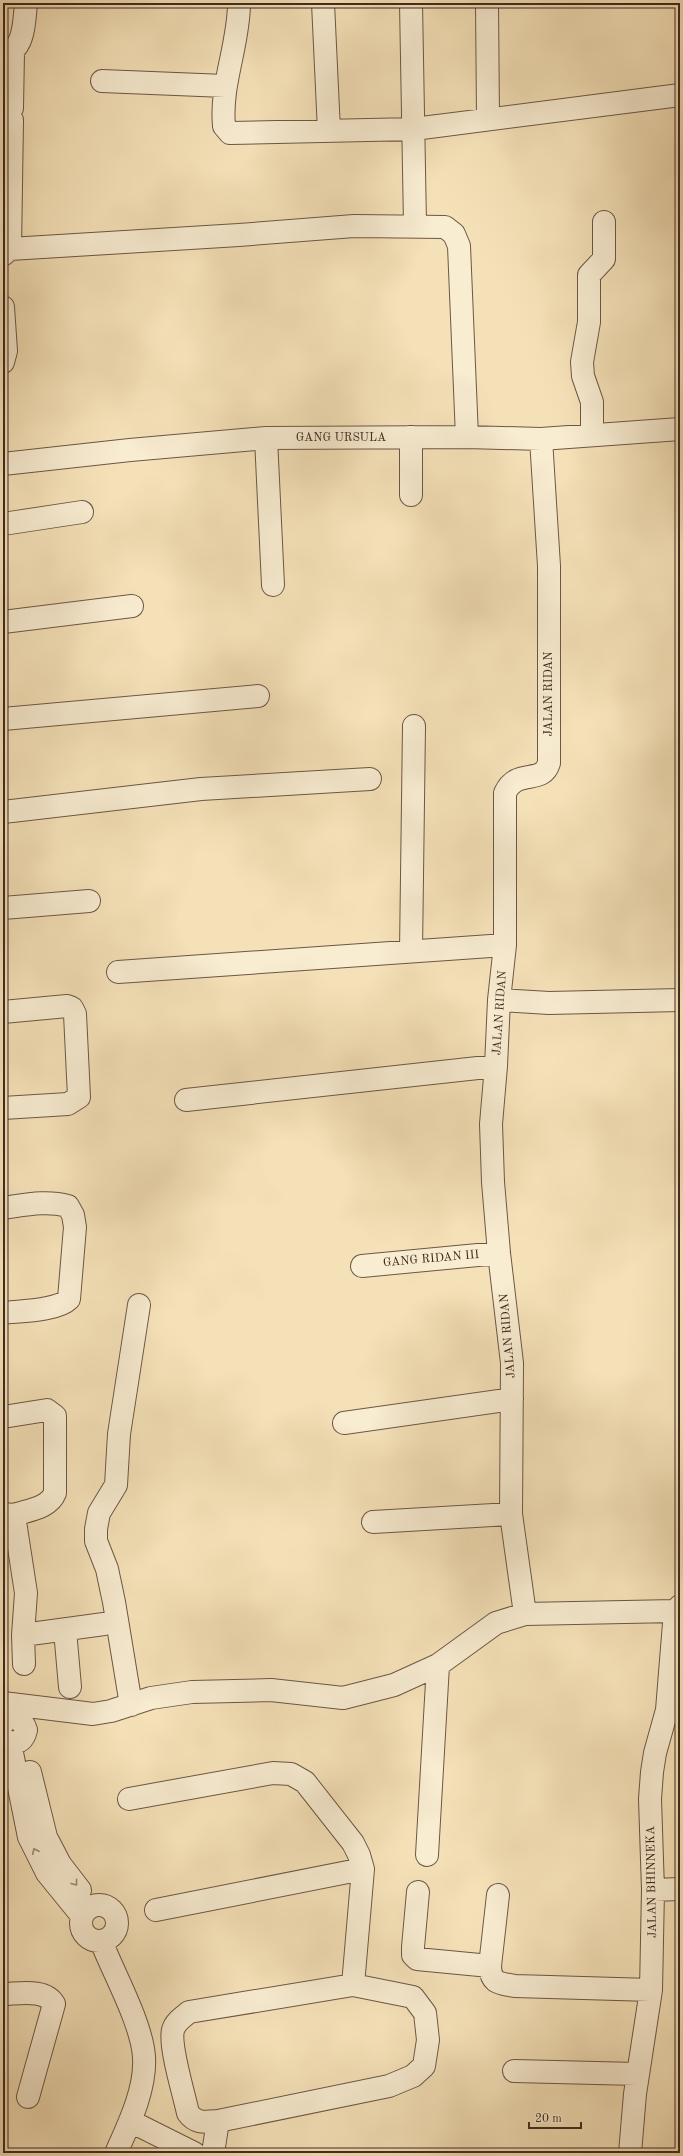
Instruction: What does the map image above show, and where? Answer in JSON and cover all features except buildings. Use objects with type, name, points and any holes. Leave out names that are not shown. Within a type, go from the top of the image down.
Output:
[{"type":"street","points":[[26,3],[20,41],[8,54],[12,114],[7,252],[354,226],[415,225],[445,227],[454,234],[459,246],[467,437]]},
{"type":"street","points":[[239,3],[238,23],[225,86],[224,118],[227,131],[414,129],[488,118],[680,95]]},
{"type":"street","points":[[323,3],[329,131]]},
{"type":"street","points":[[411,3],[415,225]]},
{"type":"street","points":[[487,3],[488,118]]},
{"type":"street","points":[[102,81],[225,86]]},
{"type":"street","points":[[592,434],[592,402],[583,376],[582,362],[589,322],[589,275],[604,259],[604,222]]},
{"type":"street","points":[[3,307],[6,351],[3,362]]},
{"type":"street","name":"GANG URSULA","points":[[3,464],[130,450],[266,438],[467,437],[541,439],[592,434],[680,429]]},
{"type":"street","points":[[411,437],[411,495]]},
{"type":"street","points":[[266,438],[273,585]]},
{"type":"street","name":"JALAN RIDAN","points":[[525,1614],[511,1514],[512,1363],[499,1253],[493,1182],[491,1124],[496,1066],[499,1000],[505,945],[506,792],[514,780],[543,773],[547,770],[549,763],[549,566],[541,439]]},
{"type":"street","points":[[3,524],[82,512]]},
{"type":"street","points":[[3,622],[132,606]]},
{"type":"street","points":[[3,719],[258,696]]},
{"type":"street","points":[[411,951],[414,726]]},
{"type":"street","points":[[3,812],[201,789],[370,779]]},
{"type":"street","points":[[3,908],[89,901]]},
{"type":"street","points":[[118,972],[505,945]]},
{"type":"street","points":[[499,1000],[548,1003],[680,1000]]},
{"type":"street","points":[[3,1012],[67,1006],[72,1008],[75,1014],[79,1097],[68,1104],[3,1108]]},
{"type":"street","points":[[186,1100],[496,1066]]},
{"type":"street","points":[[3,1208],[44,1203],[68,1206],[73,1215],[75,1227],[69,1299],[65,1303],[54,1306],[3,1313]]},
{"type":"street","name":"GANG RIDAN III","points":[[362,1266],[499,1253]]},
{"type":"street","points":[[130,1705],[114,1602],[107,1569],[97,1546],[96,1529],[99,1513],[116,1485],[118,1434],[139,1305]]},
{"type":"street","points":[[344,1423],[512,1398]]},
{"type":"street","points":[[3,1417],[47,1410],[55,1416],[55,1493],[53,1498],[48,1503],[9,1515],[26,1593],[23,1635],[24,1664]]},
{"type":"street","points":[[373,1522],[511,1514]]},
{"type":"street","points":[[88,1911],[29,1838],[32,1817],[10,1724],[74,1713],[93,1714],[151,1698],[192,1692],[271,1690],[343,1698],[394,1685],[438,1665],[496,1623],[525,1614],[678,1609]]},
{"type":"street","name":"JALAN BHINNEKA","points":[[630,2153],[637,2074],[651,1990],[653,1890],[652,1772],[655,1753],[667,1710],[678,1609]]},
{"type":"street","points":[[23,1635],[104,1624]]},
{"type":"street","points":[[65,1630],[70,1687]]},
{"type":"street","points":[[427,1855],[438,1665]]},
{"type":"street","points":[[130,1799],[260,1775],[291,1774],[298,1776],[305,1782],[353,1843],[363,1869],[353,1985]]},
{"type":"street","points":[[156,1910],[363,1869]]},
{"type":"street","points":[[653,1890],[680,1889]]},
{"type":"street","points":[[418,1892],[413,1947],[414,1955],[417,1960],[490,1966]]},
{"type":"street","points":[[498,1896],[490,1966],[490,1975],[495,1981],[515,1986],[651,1990]]},
{"type":"street","points":[[88,1911],[108,1908],[113,1912],[116,1919],[116,1927],[113,1934],[101,1941]]},
{"type":"street","points":[[88,1911],[81,1923],[87,1936],[101,1941],[138,2028],[144,2058],[139,2093],[130,2121],[116,2153]]},
{"type":"street","points":[[353,1985],[413,1997],[425,2013],[428,2040],[424,2066],[413,2076],[389,2086],[218,2121],[202,2122],[193,2120],[188,2113],[172,2044],[172,2029],[179,2020],[189,2012],[353,1985]]},
{"type":"street","points":[[3,1994],[43,1994],[51,1999],[54,2004],[28,2097]]},
{"type":"street","points":[[514,2071],[637,2074]]},
{"type":"street","points":[[130,2121],[194,2153]]},
{"type":"street","points":[[213,2153],[218,2121]]}]
